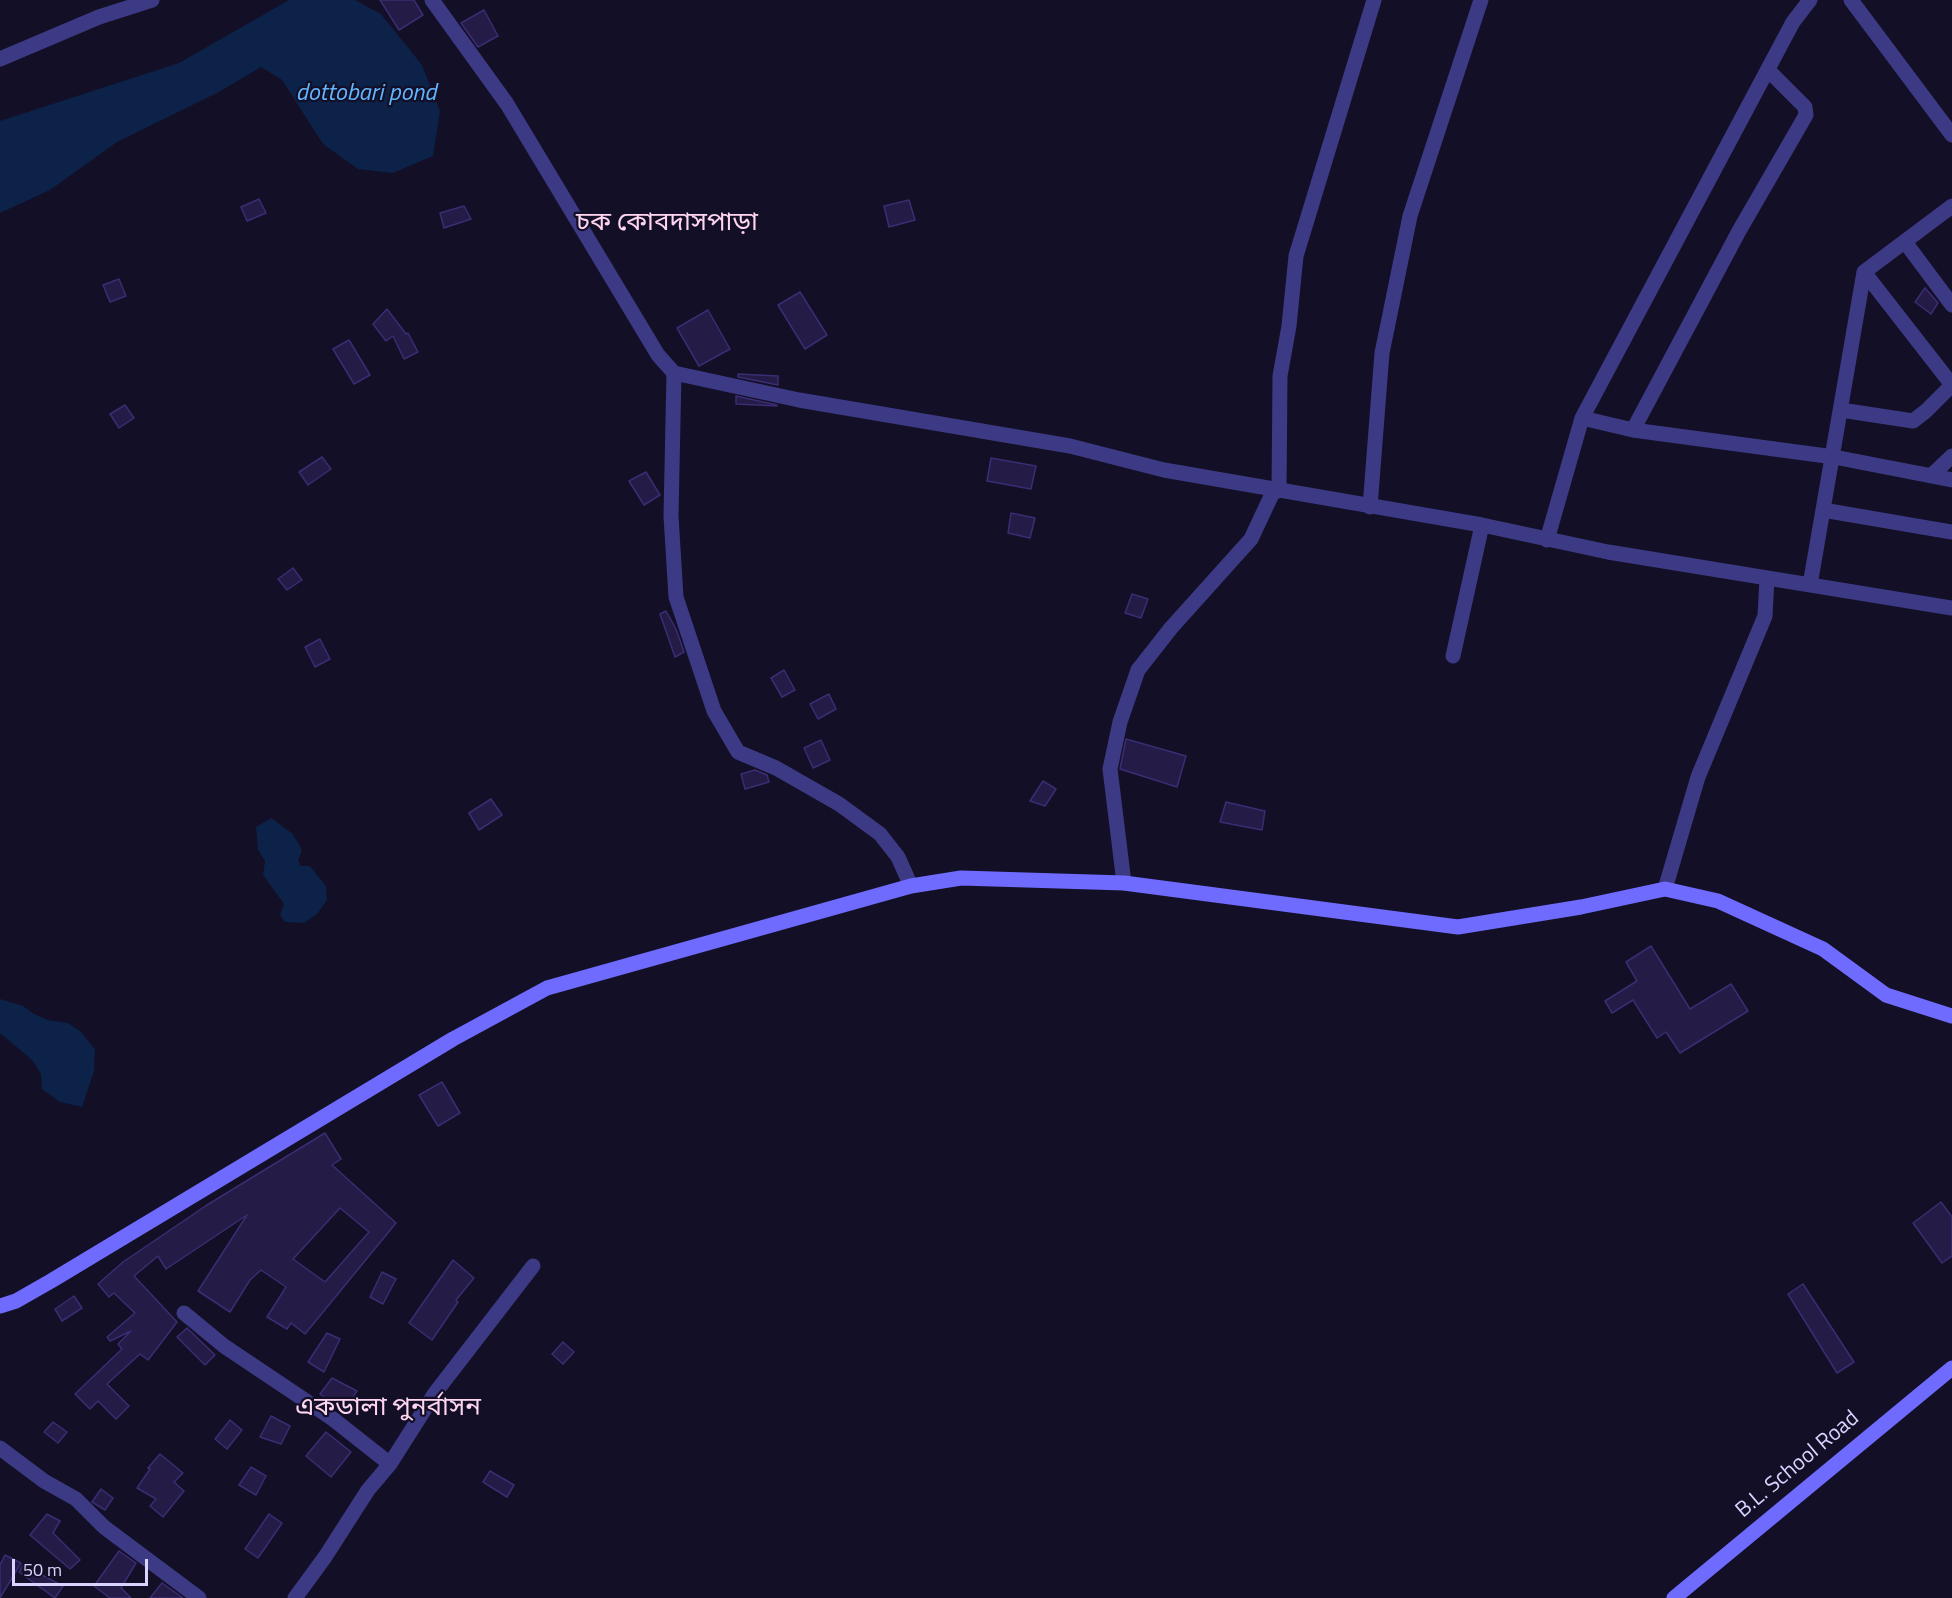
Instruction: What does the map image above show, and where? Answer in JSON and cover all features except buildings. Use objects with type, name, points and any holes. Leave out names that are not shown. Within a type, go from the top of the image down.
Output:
[{"type":"street","points":[[0,59],[99,17],[152,0]]},
{"type":"street","points":[[432,0],[507,104],[658,355],[674,373],[799,400],[1070,446],[1164,470],[1277,491],[1482,525],[1547,540],[1952,608]]},
{"type":"street","points":[[1124,883],[1110,769],[1120,722],[1138,670],[1251,539],[1277,491],[1280,376],[1289,326],[1296,256],[1374,0]]},
{"type":"street","points":[[1370,507],[1382,353],[1410,216],[1480,0]]},
{"type":"street","points":[[1547,540],[1582,418],[1793,22],[1810,0]]},
{"type":"street","points":[[1851,0],[1952,135]]},
{"type":"street","points":[[1633,430],[1716,273],[1806,115],[1805,107],[1768,70]]},
{"type":"street","points":[[1810,585],[1834,457],[1864,272],[1949,213]]},
{"type":"street","points":[[1905,242],[1952,305]]},
{"type":"street","points":[[1841,410],[1913,421],[1952,385],[1864,272]]},
{"type":"street","points":[[674,373],[671,516],[676,597],[714,711],[738,752],[776,768],[840,804],[880,834],[898,857],[911,886]]},
{"type":"street","points":[[1582,418],[1633,430],[1834,457],[1952,480]]},
{"type":"street","points":[[1931,476],[1952,456]]},
{"type":"street","points":[[1823,510],[1952,532]]},
{"type":"street","points":[[1452,656],[1482,525]]},
{"type":"street","points":[[1665,889],[1698,777],[1765,616],[1767,578]]},
{"type":"street","points":[[0,1306],[16,1301],[51,1281],[453,1038],[547,988],[911,886],[961,878],[1124,883],[1458,927],[1581,907],[1665,889],[1718,901],[1822,949],[1886,995],[1952,1016]]},
{"type":"street","points":[[295,1598],[325,1557],[368,1490],[390,1464],[435,1393],[533,1266]]},
{"type":"street","points":[[184,1313],[225,1346],[333,1419],[390,1464]]},
{"type":"street","name":"B.L. School Road","points":[[1674,1598],[1952,1368]]},
{"type":"street","points":[[0,1448],[44,1481],[76,1499],[104,1527],[199,1598]]},
{"type":"water","name":"dottobari pond","points":[[289,0],[355,0],[381,14],[422,65],[440,111],[433,156],[393,173],[358,169],[323,144],[282,80],[261,67],[219,92],[117,142],[50,190],[0,213],[0,121],[179,63]]},
{"type":"water","points":[[271,818],[293,834],[302,850],[298,861],[301,866],[310,866],[326,886],[327,900],[317,914],[304,923],[285,922],[280,915],[284,904],[263,875],[265,861],[258,850],[256,827]]},
{"type":"water","points":[[0,999],[23,1006],[48,1020],[68,1023],[80,1031],[95,1049],[94,1071],[82,1107],[60,1102],[42,1089],[41,1074],[32,1060],[0,1033]]},
{"type":"district","name":"চক কোবদাসপাড়া","points":[[667,224]]},
{"type":"district","name":"একডালা পুনর্বাসন","points":[[388,1409]]}]
